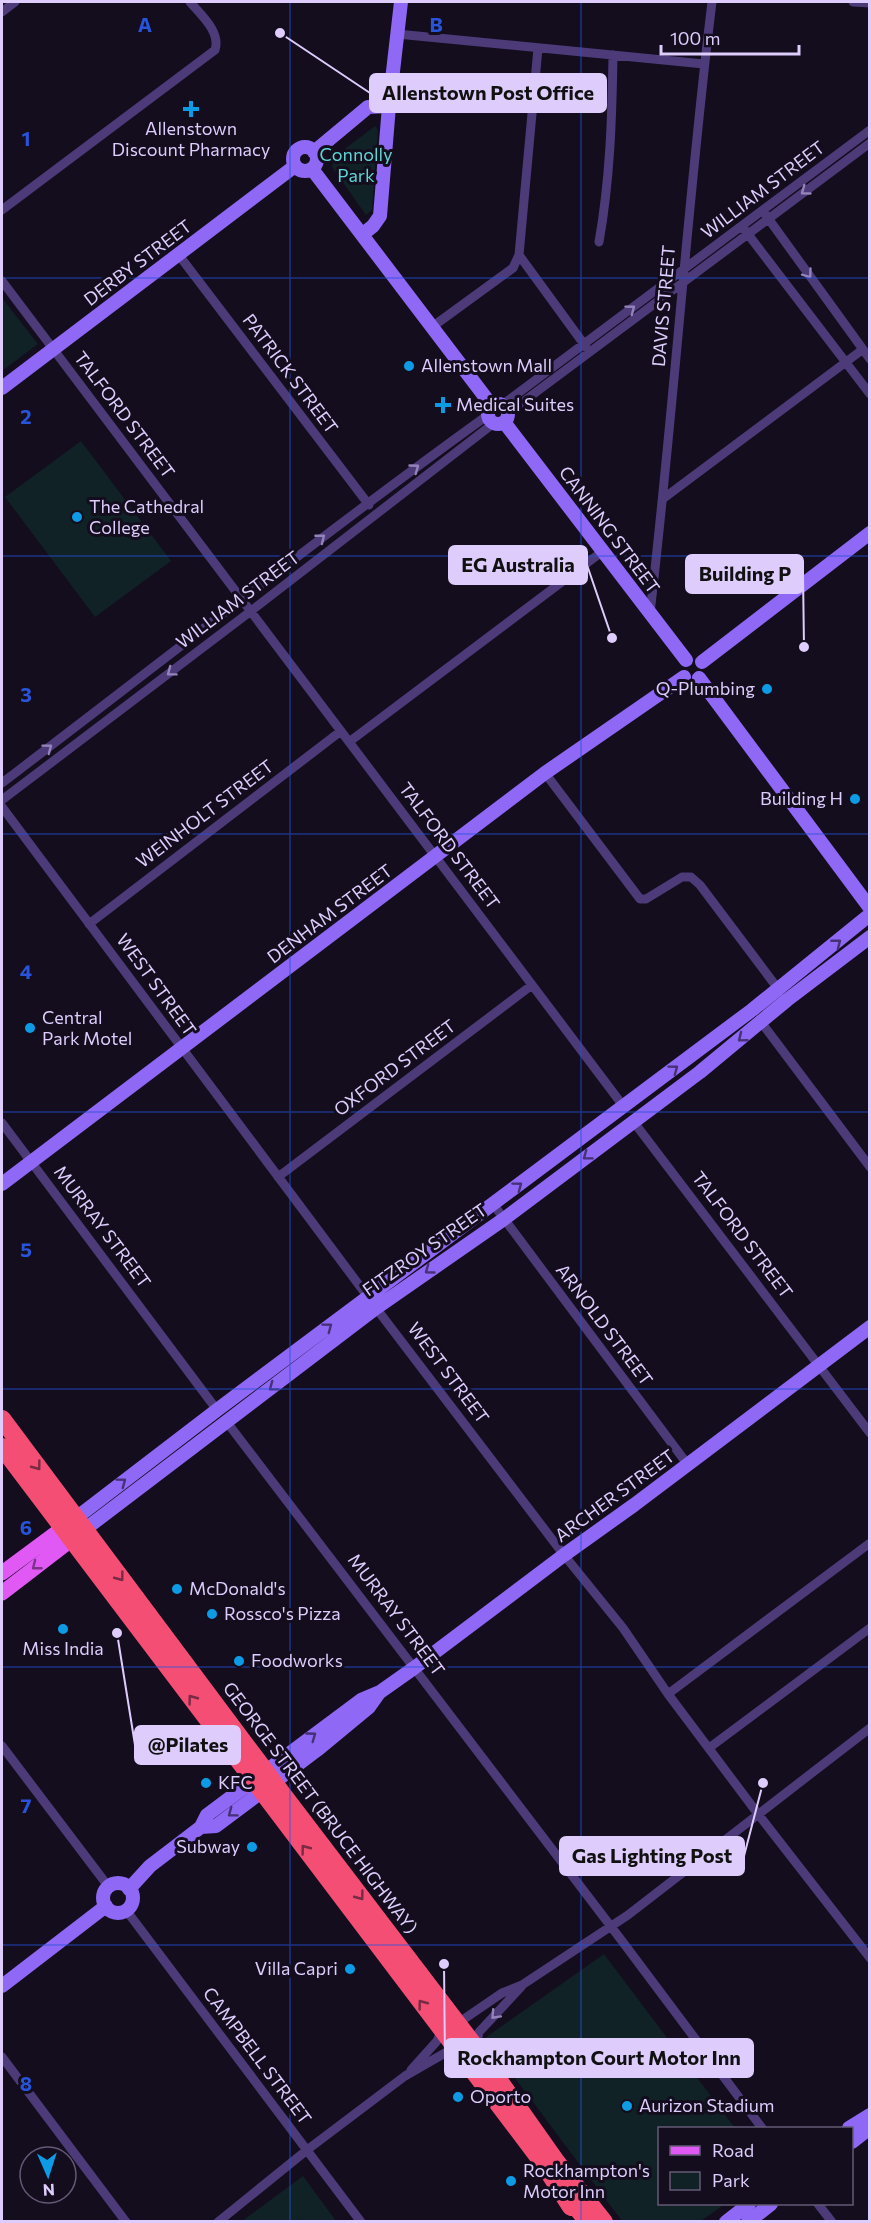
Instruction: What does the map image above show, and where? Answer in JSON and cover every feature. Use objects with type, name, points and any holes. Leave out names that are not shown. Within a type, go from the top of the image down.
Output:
[{"type":"highway","name":"GEORGE STREET (BRUCE HIGHWAY)","points":[[2,1419],[73,1529]]},
{"type":"highway","name":"GEORGE STREET (BRUCE HIGHWAY)","points":[[2,1447],[73,1529],[467,2051],[604,2222]]},
{"type":"highway","name":"GEORGE STREET (BRUCE HIGHWAY)","points":[[467,2051],[517,2128],[588,2222]]},
{"type":"highway","points":[[546,2168],[578,2222]]},
{"type":"main road","name":"FITZROY STREET","points":[[2,1574],[73,1529]]},
{"type":"main road","name":"FITZROY STREET","points":[[2,1593],[73,1529]]},
{"type":"street","points":[[2,12],[15,2]]},
{"type":"street","points":[[2,210],[211,54],[216,46],[215,33],[190,2]]},
{"type":"street","points":[[363,234],[380,216],[396,34],[401,2]]},
{"type":"street","name":"DAVIS STREET","points":[[650,613],[664,498],[682,283],[712,2]]},
{"type":"street","points":[[853,2],[870,3]]},
{"type":"street","points":[[396,34],[704,64]]},
{"type":"street","points":[[432,327],[513,268],[519,255],[538,48]]},
{"type":"street","points":[[599,242],[607,199],[612,147],[613,56]]},
{"type":"street","points":[[314,152],[368,107],[389,106]]},
{"type":"street","name":"WILLIAM STREET","points":[[587,348],[684,269],[744,229],[870,130]]},
{"type":"street","name":"WILLIAM STREET","points":[[765,213],[870,143]]},
{"type":"street","points":[[308,148],[314,152],[317,163],[312,169],[301,171],[295,166],[293,159],[298,150],[308,148]]},
{"type":"street","name":"DERBY STREET","points":[[2,388],[295,166]]},
{"type":"street","name":"CANNING STREET","points":[[312,169],[686,660]]},
{"type":"street","points":[[765,213],[870,359]]},
{"type":"street","points":[[744,229],[870,394]]},
{"type":"street","name":"WILLIAM STREET","points":[[2,783],[243,600],[367,502],[498,414],[587,348],[682,283],[744,229]]},
{"type":"street","name":"PATRICK STREET","points":[[178,254],[376,514]]},
{"type":"street","points":[[519,255],[587,348]]},
{"type":"street","name":"TALFORD STREET","points":[[2,281],[870,1433]]},
{"type":"street","points":[[664,498],[862,350]]},
{"type":"street","name":"WILLIAM STREET","points":[[2,800],[376,514],[498,414]]},
{"type":"street","points":[[702,662],[870,533]]},
{"type":"street","points":[[349,742],[603,551]]},
{"type":"street","points":[[693,657],[702,662],[704,671],[699,678],[692,681],[684,677],[681,669],[686,660],[693,657]]},
{"type":"street","name":"DENHAM STREET","points":[[2,1184],[545,773],[684,677]]},
{"type":"street","points":[[699,678],[869,915]]},
{"type":"street","name":"WEINHOLT STREET","points":[[89,924],[341,731]]},
{"type":"street","points":[[545,773],[640,898],[646,899],[682,876],[691,877],[700,885],[783,995]]},
{"type":"street","name":"WEST STREET","points":[[2,807],[372,1302],[564,1555],[623,1628],[668,1694],[758,1814],[870,1958]]},
{"type":"street","name":"FITZROY STREET","points":[[73,1529],[143,1467],[218,1410],[372,1302],[504,1219],[700,1071],[761,1023],[812,963],[869,915]]},
{"type":"street","name":"FITZROY STREET","points":[[73,1529],[152,1478],[226,1421],[493,1204],[752,1010],[822,976],[870,937]]},
{"type":"street","points":[[812,963],[822,976]]},
{"type":"street","name":"OXFORD STREET","points":[[278,1177],[532,986]]},
{"type":"street","points":[[752,1010],[870,1167]]},
{"type":"street","name":"MURRAY STREET","points":[[2,1123],[761,2127]]},
{"type":"street","name":"ARNOLD STREET","points":[[493,1204],[688,1465]]},
{"type":"street","name":"ARCHER STREET","points":[[129,1889],[150,1866],[201,1827],[216,1826],[263,1781],[361,1700],[380,1692],[414,1668],[870,1327]]},
{"type":"street","points":[[143,1467],[152,1478]]},
{"type":"street","points":[[668,1694],[870,1543]]},
{"type":"street","points":[[709,1748],[870,1628]]},
{"type":"street","points":[[405,2076],[450,2028],[502,1993],[522,1985],[612,1927],[870,1728]]},
{"type":"street","points":[[2,1746],[108,1886]]},
{"type":"street","points":[[117,1883],[129,1889],[133,1898],[126,1910],[115,1912],[106,1906],[103,1896],[108,1886],[117,1883]]},
{"type":"street","points":[[2,1986],[106,1906]]},
{"type":"street","name":"CAMPBELL STREET","points":[[126,1910],[361,2222]]},
{"type":"street","points":[[218,2222],[307,2150],[405,2076],[445,2053],[467,2051],[479,2032],[522,1985]]},
{"type":"street","points":[[450,2028],[499,2094],[517,2128]]},
{"type":"street","points":[[2,2057],[126,2222]]},
{"type":"street","points":[[851,2127],[870,2115]]},
{"type":"street","points":[[853,2141],[870,2128]]},
{"type":"street","points":[[726,2222],[748,2205]]},
{"type":"street","points":[[748,2222],[770,2205]]},
{"type":"street","points":[[819,2205],[832,2222]]},
{"type":"green space","name":"Connolly Park","points":[[375,126],[378,130],[372,210],[366,215],[332,167],[334,157]]},
{"type":"green space","points":[[2,298],[38,344],[2,371]]},
{"type":"green space","points":[[81,441],[171,561],[95,617],[5,497]]},
{"type":"green space","name":"Aurizon Stadium","points":[[604,1954],[734,2127],[658,2127],[658,2205],[724,2205],[701,2221],[622,2221],[485,2038]]},
{"type":"green space","points":[[303,2176],[336,2221],[242,2221]]},
{"type":"place","name":"Allenstown Post Office","points":[[280,33]]},
{"type":"place","name":"Allenstown Discount Pharmacy","points":[[191,109]]},
{"type":"place","name":"Allenstown Mall","points":[[409,366]]},
{"type":"place","name":"Medical Suites","points":[[443,405]]},
{"type":"place","name":"The Cathedral College","points":[[77,517]]},
{"type":"place","name":"EG Australia","points":[[612,638]]},
{"type":"place","name":"Building P","points":[[804,647]]},
{"type":"place","name":"Q-Plumbing","points":[[767,689]]},
{"type":"place","name":"Building H","points":[[855,799]]},
{"type":"place","name":"Central Park Motel","points":[[30,1028]]},
{"type":"place","name":"McDonald's","points":[[177,1589]]},
{"type":"place","name":"Rossco's Pizza","points":[[212,1614]]},
{"type":"place","name":"Miss India","points":[[63,1629]]},
{"type":"place","name":"@Pilates","points":[[117,1633]]},
{"type":"place","name":"Foodworks","points":[[239,1661]]},
{"type":"place","name":"KFC","points":[[206,1783]]},
{"type":"place","name":"Gas Lighting Post","points":[[763,1783]]},
{"type":"place","name":"Subway","points":[[252,1847]]},
{"type":"place","name":"Rockhampton Court Motor Inn","points":[[444,1964]]},
{"type":"place","name":"Villa Capri","points":[[350,1969]]},
{"type":"place","name":"Oporto","points":[[458,2097]]},
{"type":"place","name":"Aurizon Stadium","points":[[627,2106]]},
{"type":"place","name":"Rockhampton's Motor Inn","points":[[511,2181]]}]
